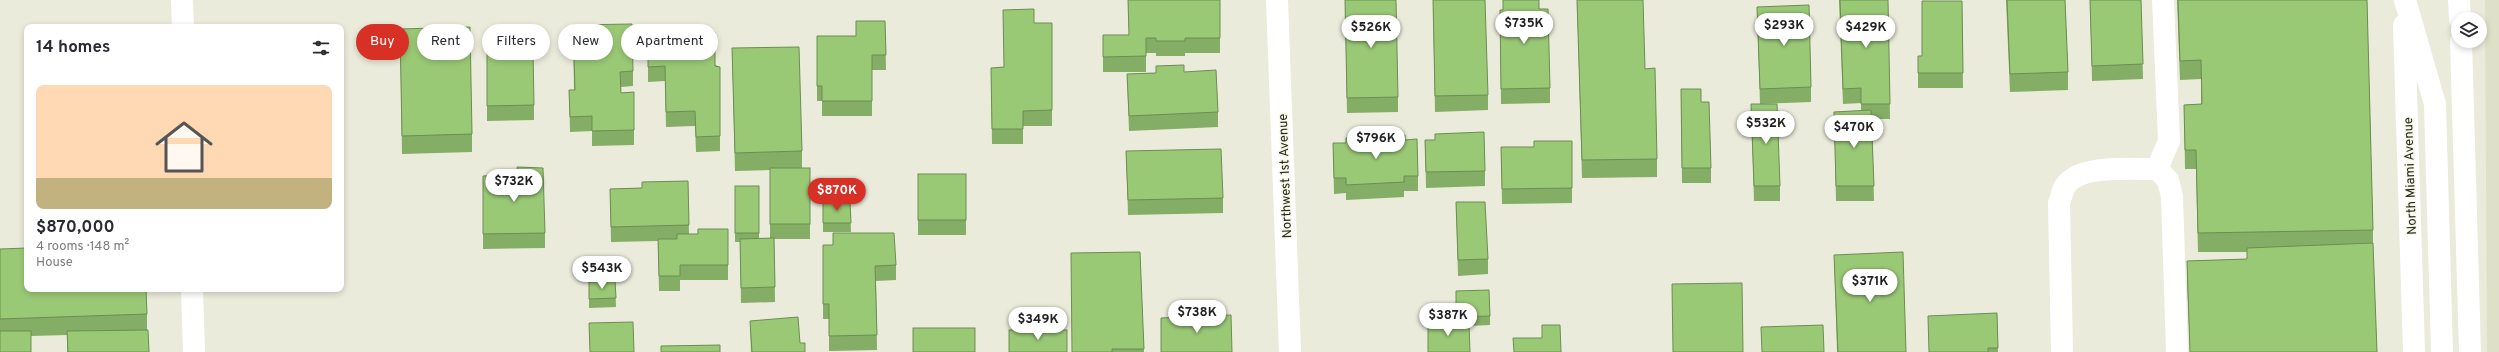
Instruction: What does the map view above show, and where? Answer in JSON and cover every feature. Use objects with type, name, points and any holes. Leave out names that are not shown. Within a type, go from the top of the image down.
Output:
[{"type":"main road","points":[[182,0],[183,24]]},
{"type":"main road","name":"Northwest 1st Avenue","points":[[1277,0],[1290,352]]},
{"type":"main road","points":[[2157,169],[2169,141],[2163,0]]},
{"type":"main road","points":[[2404,0],[2435,104],[2442,352]]},
{"type":"main road","name":"North Miami Avenue","points":[[2404,0],[2414,352]]},
{"type":"main road","points":[[2459,0],[2460,12]]},
{"type":"main road","points":[[2460,48],[2470,352]]},
{"type":"main road","points":[[2062,352],[2059,203],[2064,187],[2077,177],[2091,170],[2157,169],[2168,180],[2172,197],[2177,352]]},
{"type":"main road","points":[[192,292],[194,352]]},
{"type":"shaded area","points":[[2485,0],[2499,0],[2499,352],[2487,352],[2485,48],[2487,48],[2487,12],[2485,12]]},
{"type":"building","points":[[1128,0],[1220,0],[1220,38],[1185,38],[1185,41],[1156,41],[1156,38],[1146,38],[1146,56],[1103,57],[1103,35],[1129,35]]},
{"type":"building","points":[[1345,0],[1396,0],[1398,97],[1347,98]]},
{"type":"building","points":[[1433,0],[1485,0],[1488,95],[1435,96]]},
{"type":"building","points":[[1503,0],[1539,0],[1539,9],[1548,9],[1550,88],[1501,89],[1500,10],[1503,10]]},
{"type":"building","points":[[1577,0],[1643,0],[1645,69],[1655,68],[1657,159],[1582,160]]},
{"type":"building","points":[[1840,0],[1888,0],[1890,104],[1861,104],[1861,88],[1843,89]]},
{"type":"building","points":[[2007,0],[2065,0],[2068,72],[2010,74]]},
{"type":"building","points":[[2090,0],[2141,0],[2143,64],[2092,66]]},
{"type":"building","points":[[2178,0],[2367,0],[2373,230],[2198,233],[2196,150],[2185,150],[2184,105],[2202,104],[2201,60],[2180,61]]},
{"type":"building","points":[[1922,1],[1962,1],[1963,73],[1918,73],[1918,56],[1922,56]]},
{"type":"building","points":[[1809,5],[1811,87],[1760,89],[1757,7]]},
{"type":"building","points":[[1034,9],[1034,23],[1052,23],[1052,110],[1023,111],[1023,129],[992,129],[991,68],[1004,67],[1003,10]]},
{"type":"building","points":[[856,21],[885,21],[886,55],[872,55],[872,101],[822,101],[822,86],[817,86],[817,36],[856,36]]},
{"type":"building","points":[[613,24],[621,24],[621,60],[633,60],[633,71],[620,72],[621,93],[634,92],[634,130],[592,131],[592,116],[570,117],[569,90],[575,90],[574,60],[613,60]]},
{"type":"building","points":[[409,29],[417,29],[417,60],[471,60],[472,134],[402,136],[401,60],[409,60]]},
{"type":"building","points":[[799,47],[802,151],[735,153],[732,48]]},
{"type":"building","points":[[487,60],[533,60],[534,105],[487,106]]},
{"type":"building","points":[[648,60],[715,60],[715,66],[720,67],[720,136],[696,137],[695,111],[666,112],[665,66],[648,67]]},
{"type":"building","points":[[1184,65],[1184,72],[1216,70],[1218,112],[1129,116],[1127,74],[1156,73],[1156,66]]},
{"type":"building","points":[[1681,89],[1701,89],[1701,102],[1709,102],[1711,168],[1682,168]]},
{"type":"building","points":[[1751,104],[1777,104],[1780,186],[1754,186]]},
{"type":"building","points":[[1871,110],[1874,186],[1836,186],[1834,112]]},
{"type":"building","points":[[1484,132],[1485,171],[1426,172],[1425,140],[1435,140],[1435,134]]},
{"type":"building","points":[[1405,135],[1405,140],[1417,139],[1418,176],[1404,176],[1404,182],[1346,185],[1346,178],[1334,178],[1333,143],[1346,143],[1346,138]]},
{"type":"building","points":[[1534,141],[1572,141],[1572,188],[1502,189],[1501,147],[1534,147]]},
{"type":"building","points":[[1221,149],[1223,198],[1128,200],[1126,151]]},
{"type":"building","points":[[517,167],[543,168],[545,233],[483,234],[483,176],[518,175]]},
{"type":"building","points":[[770,168],[810,168],[810,224],[770,224]]},
{"type":"building","points":[[918,174],[966,174],[966,220],[918,220]]},
{"type":"building","points":[[688,181],[689,225],[611,227],[610,189],[642,188],[642,182]]},
{"type":"building","points":[[735,186],[759,186],[759,233],[735,233]]},
{"type":"building","points":[[823,201],[850,201],[851,223],[823,223]]},
{"type":"building","points":[[1456,202],[1485,202],[1488,259],[1458,260]]},
{"type":"building","points":[[698,229],[728,229],[728,265],[680,265],[680,276],[659,276],[658,239],[677,239],[677,234],[698,234]]},
{"type":"building","points":[[833,233],[894,233],[896,265],[875,266],[877,335],[829,336],[829,304],[823,304],[823,245],[833,245]]},
{"type":"building","points":[[774,238],[775,287],[741,288],[740,239]]},
{"type":"building","points":[[2373,243],[2377,352],[2190,352],[2187,261],[2247,259],[2247,248]]},
{"type":"building","points":[[24,248],[24,292],[146,292],[147,314],[0,319],[0,249]]},
{"type":"building","points":[[1140,252],[1144,349],[1112,349],[1112,352],[1072,352],[1071,253]]},
{"type":"building","points":[[1903,252],[1906,352],[1838,352],[1834,255]]},
{"type":"building","points":[[615,281],[616,298],[589,299],[589,282]]},
{"type":"building","points":[[1742,283],[1743,352],[1673,352],[1672,284]]},
{"type":"building","points":[[1489,290],[1490,316],[1456,317],[1456,291]]},
{"type":"building","points":[[1997,313],[1998,348],[1988,348],[1988,352],[1929,352],[1928,316]]},
{"type":"building","points":[[1231,315],[1232,352],[1161,352],[1161,318]]},
{"type":"building","points":[[798,317],[800,343],[805,343],[805,352],[752,352],[750,321]]},
{"type":"building","points":[[1428,318],[1449,318],[1449,325],[1469,325],[1470,352],[1428,352]]},
{"type":"building","points":[[633,322],[634,352],[590,352],[589,323]]},
{"type":"building","points":[[1542,325],[1560,325],[1561,352],[1514,352],[1513,338],[1542,338]]},
{"type":"building","points":[[1823,325],[1824,352],[1762,352],[1761,327]]},
{"type":"building","points":[[913,328],[975,328],[975,352],[913,352]]},
{"type":"building","points":[[148,330],[149,352],[68,352],[67,331]]},
{"type":"building","points":[[1009,330],[1067,330],[1067,352],[1009,352]]},
{"type":"building","points":[[0,331],[31,331],[31,352],[0,352]]},
{"type":"building","points":[[720,345],[720,352],[661,352],[661,346]]}]
